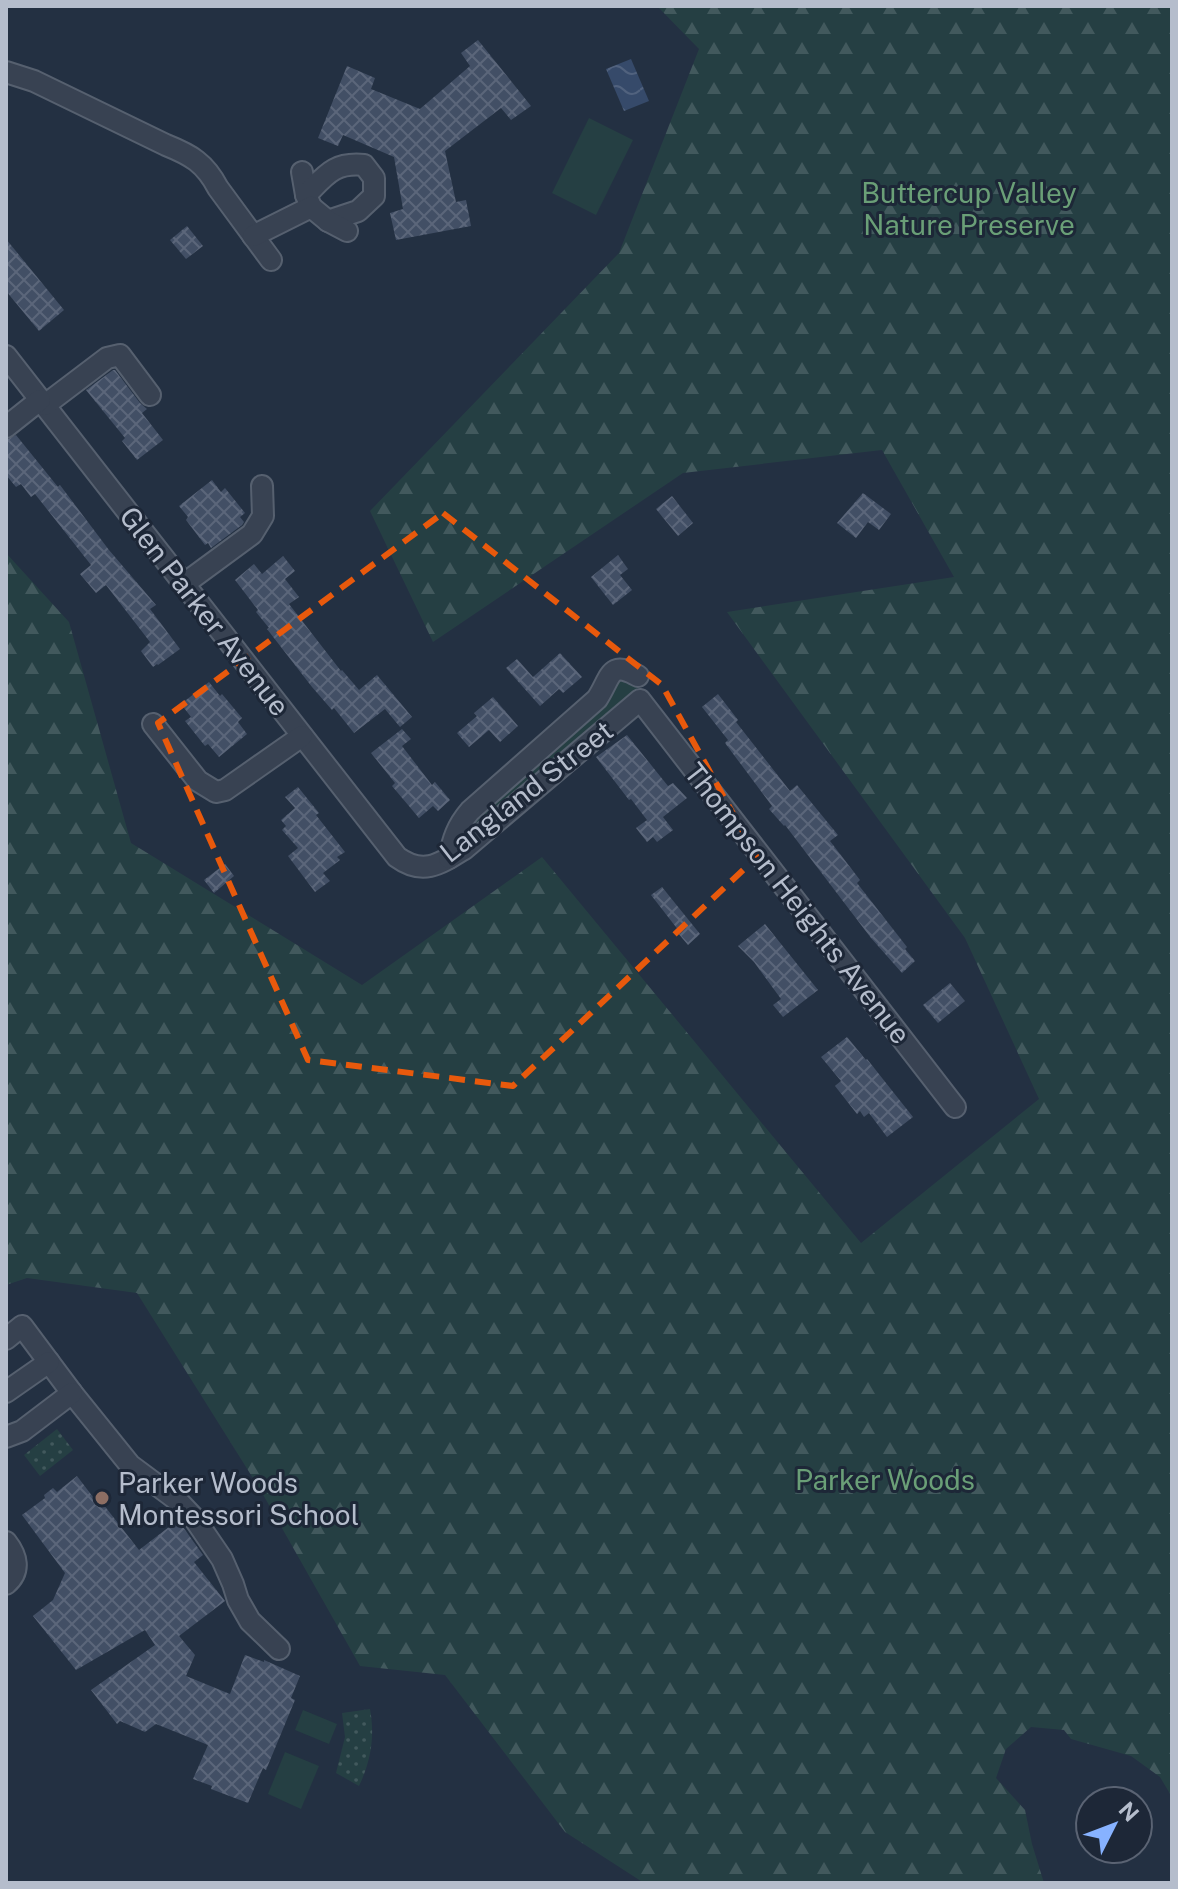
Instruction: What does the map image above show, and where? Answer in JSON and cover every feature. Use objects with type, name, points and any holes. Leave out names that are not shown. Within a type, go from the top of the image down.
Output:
[{"type":"street","points":[[6,72],[34,81],[187,153],[211,176],[271,260]]},
{"type":"street","points":[[253,236],[308,201],[326,174],[346,163],[364,165],[374,178],[374,196],[338,226],[308,201],[302,172]]},
{"type":"street","points":[[6,427],[107,358],[120,355],[150,395]]},
{"type":"street","name":"Glen Parker Avenue","points":[[6,356],[391,850],[407,864]]},
{"type":"street","points":[[184,584],[252,534],[263,516],[262,486]]},
{"type":"street","points":[[449,858],[453,837],[470,811],[597,699],[613,671],[626,669],[638,676]]},
{"type":"street","name":"Langland Street","points":[[407,864],[428,867],[464,849],[640,700]]},
{"type":"street","name":"Thompson Heights Avenue","points":[[640,700],[955,1107]]},
{"type":"street","points":[[153,724],[198,781],[216,792],[225,790],[302,736]]},
{"type":"street","points":[[6,1339],[22,1326],[130,1465],[177,1500],[194,1518],[222,1559],[250,1621],[279,1649]]},
{"type":"street","points":[[6,1392],[49,1362]]},
{"type":"street","points":[[6,1437],[22,1431],[72,1393]]},
{"type":"street","points":[[6,1542],[17,1563],[15,1573],[6,1584]]},
{"type":"highlighted area","points":[[443,513],[662,685],[757,857],[513,1086],[308,1060],[158,723]]},
{"type":"green space","points":[[657,6],[1172,6],[1172,1797],[1160,1777],[1131,1756],[1071,1739],[1064,1730],[1031,1727],[1006,1749],[996,1778],[1025,1810],[1044,1883],[644,1883],[565,1832],[445,1675],[360,1666],[261,1491],[137,1293],[27,1278],[6,1285],[6,553],[69,622],[131,843],[362,985],[542,857],[861,1243],[1039,1099],[965,938],[727,612],[954,577],[882,450],[683,473],[433,642],[370,511],[619,253],[699,49]]},
{"type":"green space","points":[[589,118],[633,140],[596,215],[552,193]]},
{"type":"green space","points":[[638,676],[640,700],[464,849],[453,837],[607,679]]},
{"type":"green space","points":[[57,1429],[73,1450],[40,1476],[24,1455]]},
{"type":"green space","points":[[370,1709],[371,1749],[359,1786],[336,1773],[345,1737],[342,1713]]},
{"type":"green space","points":[[303,1710],[337,1724],[329,1744],[295,1730]]},
{"type":"green space","points":[[285,1752],[319,1766],[301,1809],[268,1794]]},
{"type":"water","points":[[631,59],[649,101],[624,111],[606,69]]},
{"type":"building","points":[[478,40],[531,106],[511,120],[501,108],[445,151],[456,202],[466,200],[471,226],[396,240],[390,213],[403,209],[394,157],[343,135],[338,146],[318,138],[347,66],[375,78],[371,89],[420,109],[470,66],[461,53]]},
{"type":"building","points":[[187,226],[203,246],[186,259],[170,240]]},
{"type":"building","points":[[6,239],[64,310],[39,331],[6,291]]},
{"type":"building","points":[[113,370],[147,409],[142,413],[163,440],[137,460],[122,441],[125,438],[86,390]]},
{"type":"building","points":[[16,435],[156,605],[150,609],[180,649],[158,665],[153,667],[141,651],[150,642],[106,585],[96,593],[80,574],[91,565],[35,494],[31,497],[21,484],[16,487],[6,475],[6,440]]},
{"type":"building","points":[[212,480],[221,492],[225,488],[245,513],[240,517],[244,522],[242,525],[211,548],[208,543],[205,545],[179,506]]},
{"type":"building","points":[[863,493],[891,514],[879,530],[868,522],[856,538],[837,523]]},
{"type":"building","points":[[672,496],[693,523],[678,536],[656,509]]},
{"type":"building","points":[[618,555],[628,569],[620,575],[632,590],[613,605],[591,577]]},
{"type":"building","points":[[283,556],[295,571],[285,579],[299,597],[289,604],[359,690],[377,675],[412,717],[400,727],[385,709],[354,733],[312,687],[267,629],[256,612],[258,610],[235,580],[254,564],[262,574]]},
{"type":"building","points":[[560,653],[582,677],[563,693],[559,689],[540,706],[506,668],[517,659],[533,677]]},
{"type":"building","points":[[209,682],[242,718],[238,722],[247,734],[219,757],[208,744],[205,746],[185,721],[191,717],[181,704]]},
{"type":"building","points":[[718,694],[790,791],[797,785],[838,835],[830,841],[915,961],[902,973],[769,809],[772,806],[725,743],[728,740],[702,707]]},
{"type":"building","points":[[493,697],[518,726],[500,742],[489,730],[469,747],[457,733]]},
{"type":"building","points":[[402,729],[411,739],[402,746],[432,785],[435,782],[450,800],[438,811],[433,806],[419,818],[392,786],[395,783],[371,753]]},
{"type":"building","points":[[627,735],[668,786],[673,783],[687,798],[663,817],[673,830],[657,842],[653,837],[647,842],[636,828],[647,820],[596,757]]},
{"type":"building","points":[[298,787],[345,852],[323,873],[330,881],[315,892],[288,856],[298,848],[282,830],[286,826],[281,820],[295,808],[285,797]]},
{"type":"building","points":[[225,864],[234,876],[214,893],[204,880]]},
{"type":"building","points":[[662,887],[700,934],[688,945],[651,895]]},
{"type":"building","points":[[765,924],[818,990],[783,1017],[773,1005],[781,999],[738,946]]},
{"type":"building","points":[[950,983],[965,1001],[938,1023],[923,1005]]},
{"type":"building","points":[[847,1037],[913,1117],[887,1137],[869,1113],[864,1117],[860,1111],[857,1114],[835,1086],[841,1081],[821,1057]]},
{"type":"building","points":[[77,1476],[139,1550],[178,1520],[203,1555],[194,1562],[225,1601],[179,1636],[195,1655],[186,1676],[230,1694],[245,1655],[300,1676],[291,1698],[295,1700],[266,1770],[263,1768],[248,1803],[193,1779],[208,1745],[156,1724],[145,1732],[120,1721],[117,1724],[91,1690],[155,1645],[145,1630],[76,1670],[33,1616],[53,1600],[65,1573],[22,1515],[53,1488],[57,1492]]},
{"type":"place","name":"Parker Woods Montessori School","points":[[102,1498]]},
{"type":"park label","name":"Buttercup Valley Nature Preserve","points":[[969,208]]},
{"type":"park label","name":"Parker Woods","points":[[885,1479]]}]
